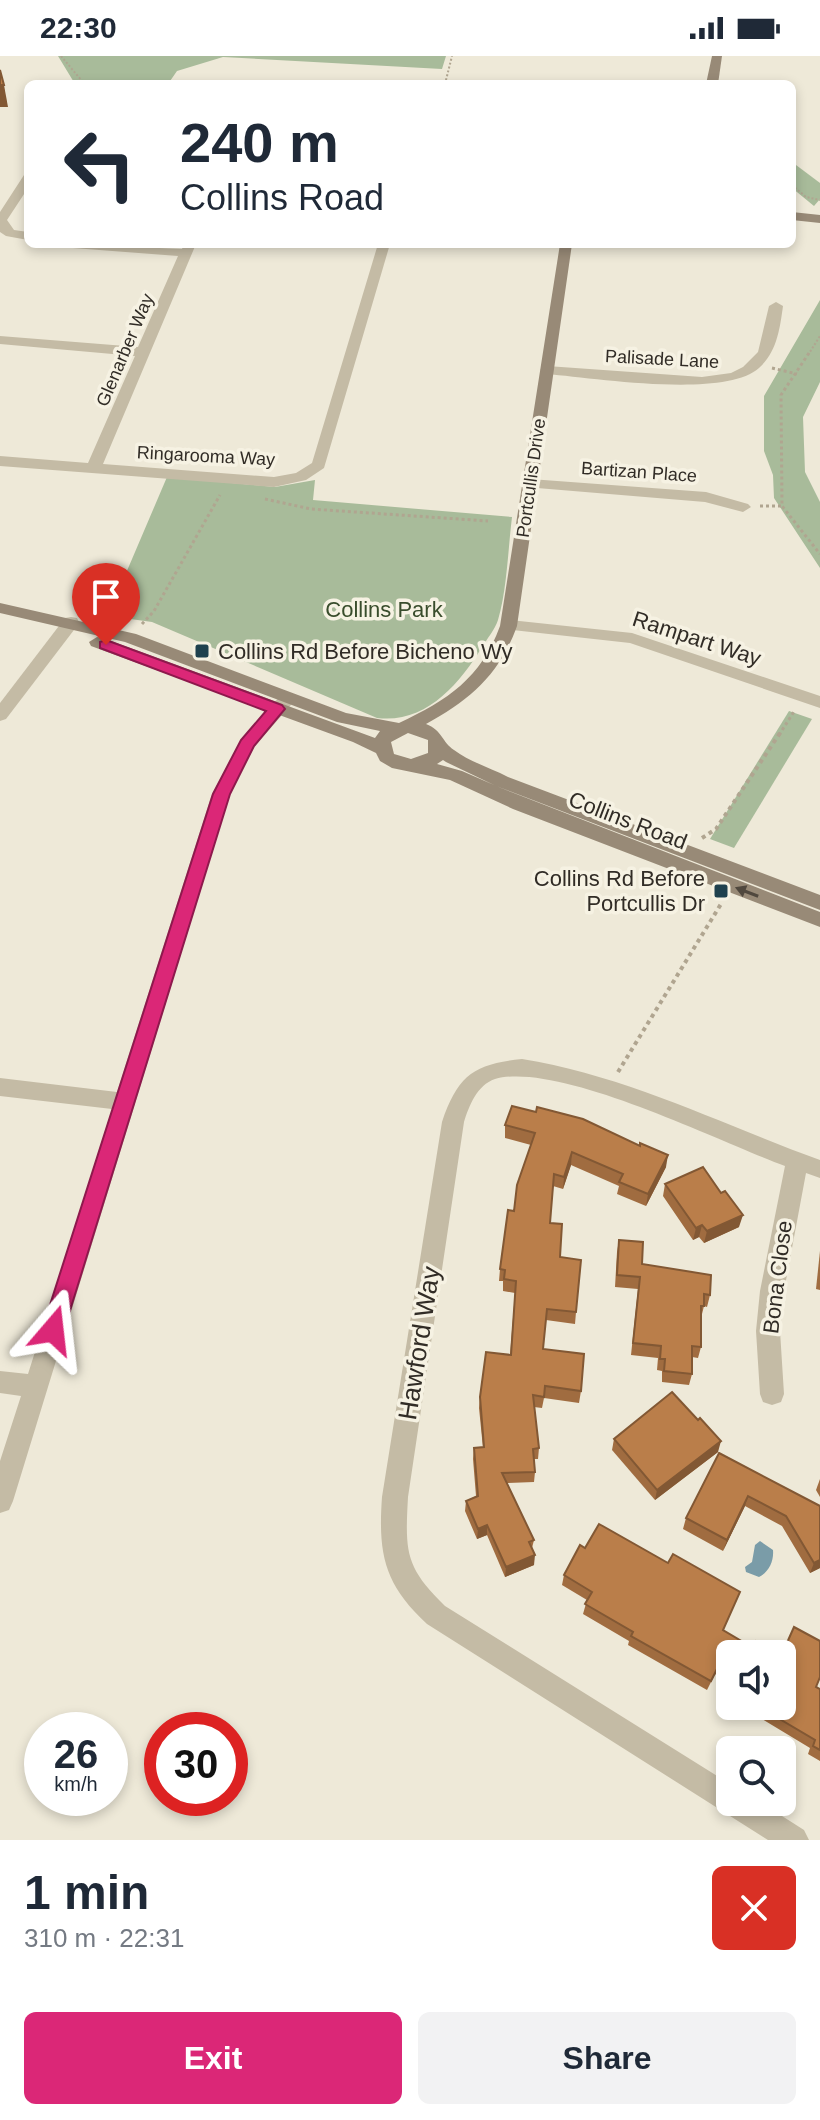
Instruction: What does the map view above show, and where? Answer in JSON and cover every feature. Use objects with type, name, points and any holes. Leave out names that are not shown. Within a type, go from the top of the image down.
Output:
[{"type":"main road","points":[[713,80],[717,56]]},
{"type":"main road","points":[[796,216],[820,219]]},
{"type":"main road","name":"Portcullis Drive","points":[[402,728],[462,697],[496,658],[510,625],[565,248]]},
{"type":"main road","name":"Collins Road","points":[[0,608],[282,704],[382,749],[386,757],[396,763],[418,765],[464,777],[520,804],[820,920]]},
{"type":"main road","name":"Collins Road","points":[[0,622],[66,628]]},
{"type":"main road","name":"Portcullis Drive","points":[[439,745],[444,726],[462,707],[462,697]]},
{"type":"main road","name":"Collins Road","points":[[282,704],[343,718],[427,730],[452,758],[502,781],[820,903]]},
{"type":"main road","points":[[382,749],[382,741],[402,728]]},
{"type":"main road","points":[[418,765],[436,756],[439,745]]},
{"type":"street","points":[[24,184],[1,220],[2,227],[10,233],[24,235]]},
{"type":"street","name":"Glenarber Way","points":[[93,469],[188,248]]},
{"type":"street","name":"Ringarooma Way","points":[[0,461],[274,482],[301,477],[319,465],[383,248]]},
{"type":"street","points":[[756,365],[773,331],[776,306]]},
{"type":"street","points":[[0,340],[143,352]]},
{"type":"street","name":"Palisade Lane","points":[[547,370],[702,381],[745,375],[756,365]]},
{"type":"street","name":"Bartizan Place","points":[[530,484],[706,497],[743,507]]},
{"type":"street","name":"Rampart Way","points":[[510,625],[632,638],[820,702]]},
{"type":"street","points":[[0,715],[66,628]]},
{"type":"street","points":[[0,1501],[221,794],[247,744],[282,704]]},
{"type":"street","name":"Hawford Way","points":[[716,1791],[436,1615],[416,1597],[398,1573],[394,1549],[395,1497],[453,1122],[460,1100],[473,1083],[492,1071],[516,1067],[554,1072],[608,1088],[809,1165]]},
{"type":"street","points":[[0,1087],[124,1102]]},
{"type":"street","name":"Bona Close","points":[[772,1394],[769,1318],[778,1252],[809,1165]]},
{"type":"street","points":[[0,1382],[36,1386]]},
{"type":"street","name":"Hawford Way","points":[[756,1816],[794,1840]]},
{"type":"path","points":[[61,56],[81,80]]},
{"type":"path","points":[[446,80],[452,56]]},
{"type":"path","points":[[796,188],[806,197],[820,200]]},
{"type":"path","points":[[820,336],[781,395],[782,506],[820,554]]},
{"type":"path","points":[[756,365],[797,374]]},
{"type":"path","points":[[142,624],[154,611],[218,494],[230,496]]},
{"type":"path","points":[[255,498],[311,509],[488,521]]},
{"type":"path","points":[[691,845],[716,829],[799,704]]},
{"type":"path","points":[[608,1088],[721,904]]},
{"type":"green space","points":[[58,56],[446,56],[442,69],[223,57],[177,71],[171,80],[73,80]]},
{"type":"green space","points":[[796,165],[820,183],[820,199],[814,206],[796,191]]},
{"type":"green space","points":[[820,300],[820,382],[803,417],[805,472],[820,502],[820,568],[774,498],[773,475],[764,451],[764,396]]},
{"type":"green space","name":"Collins Park","points":[[167,477],[275,487],[315,480],[313,500],[512,517],[497,623],[463,675],[439,699],[410,715],[377,718],[152,622],[116,617],[109,613]]},
{"type":"green space","points":[[789,711],[812,719],[734,848],[710,839]]},
{"type":"water","points":[[760,1541],[773,1550],[773,1554],[768,1569],[759,1577],[746,1572],[745,1567],[752,1562],[755,1545]]},
{"type":"building","points":[[512,1106],[536,1112],[537,1107],[583,1119],[640,1146],[640,1143],[668,1155],[648,1194],[619,1182],[623,1174],[572,1152],[564,1177],[554,1174],[550,1223],[562,1224],[560,1257],[581,1260],[576,1312],[547,1309],[543,1349],[584,1354],[581,1391],[545,1386],[544,1397],[533,1395],[539,1448],[533,1449],[535,1472],[502,1473],[534,1540],[529,1542],[535,1555],[506,1567],[487,1525],[478,1529],[466,1501],[478,1496],[474,1448],[484,1447],[480,1397],[486,1352],[511,1355],[516,1281],[504,1279],[505,1270],[500,1269],[508,1210],[514,1211],[517,1185],[535,1133],[505,1125]]},
{"type":"building","points":[[703,1167],[721,1193],[725,1191],[743,1215],[707,1231],[702,1225],[696,1228],[665,1184]]},
{"type":"building","points":[[619,1240],[643,1242],[642,1264],[711,1275],[710,1295],[704,1294],[704,1306],[701,1306],[701,1347],[692,1346],[692,1374],[664,1371],[665,1359],[660,1359],[661,1346],[633,1343],[640,1277],[617,1275]]},
{"type":"building","points":[[672,1392],[721,1441],[657,1490],[614,1439]]},
{"type":"building","points":[[719,1453],[820,1506],[820,1560],[814,1563],[786,1516],[748,1496],[727,1540],[686,1518]]},
{"type":"building","points":[[599,1524],[668,1563],[673,1554],[740,1592],[723,1630],[740,1640],[716,1640],[716,1671],[711,1681],[631,1636],[633,1632],[585,1604],[592,1592],[564,1575],[580,1545],[585,1548]]},
{"type":"building","points":[[794,1627],[820,1641],[820,1677],[816,1687],[820,1689],[820,1750],[813,1746],[815,1740],[781,1720],[796,1720],[796,1640],[788,1640]]},
{"type":"place","name":"Collins Rd Before Bicheno Wy","points":[[202,651]]},
{"type":"place","name":"Collins Rd Before Portcullis Dr","points":[[721,891]]},
{"type":"route","points":[[53,1330],[221,794],[247,744],[277,709],[106,645]]}]
